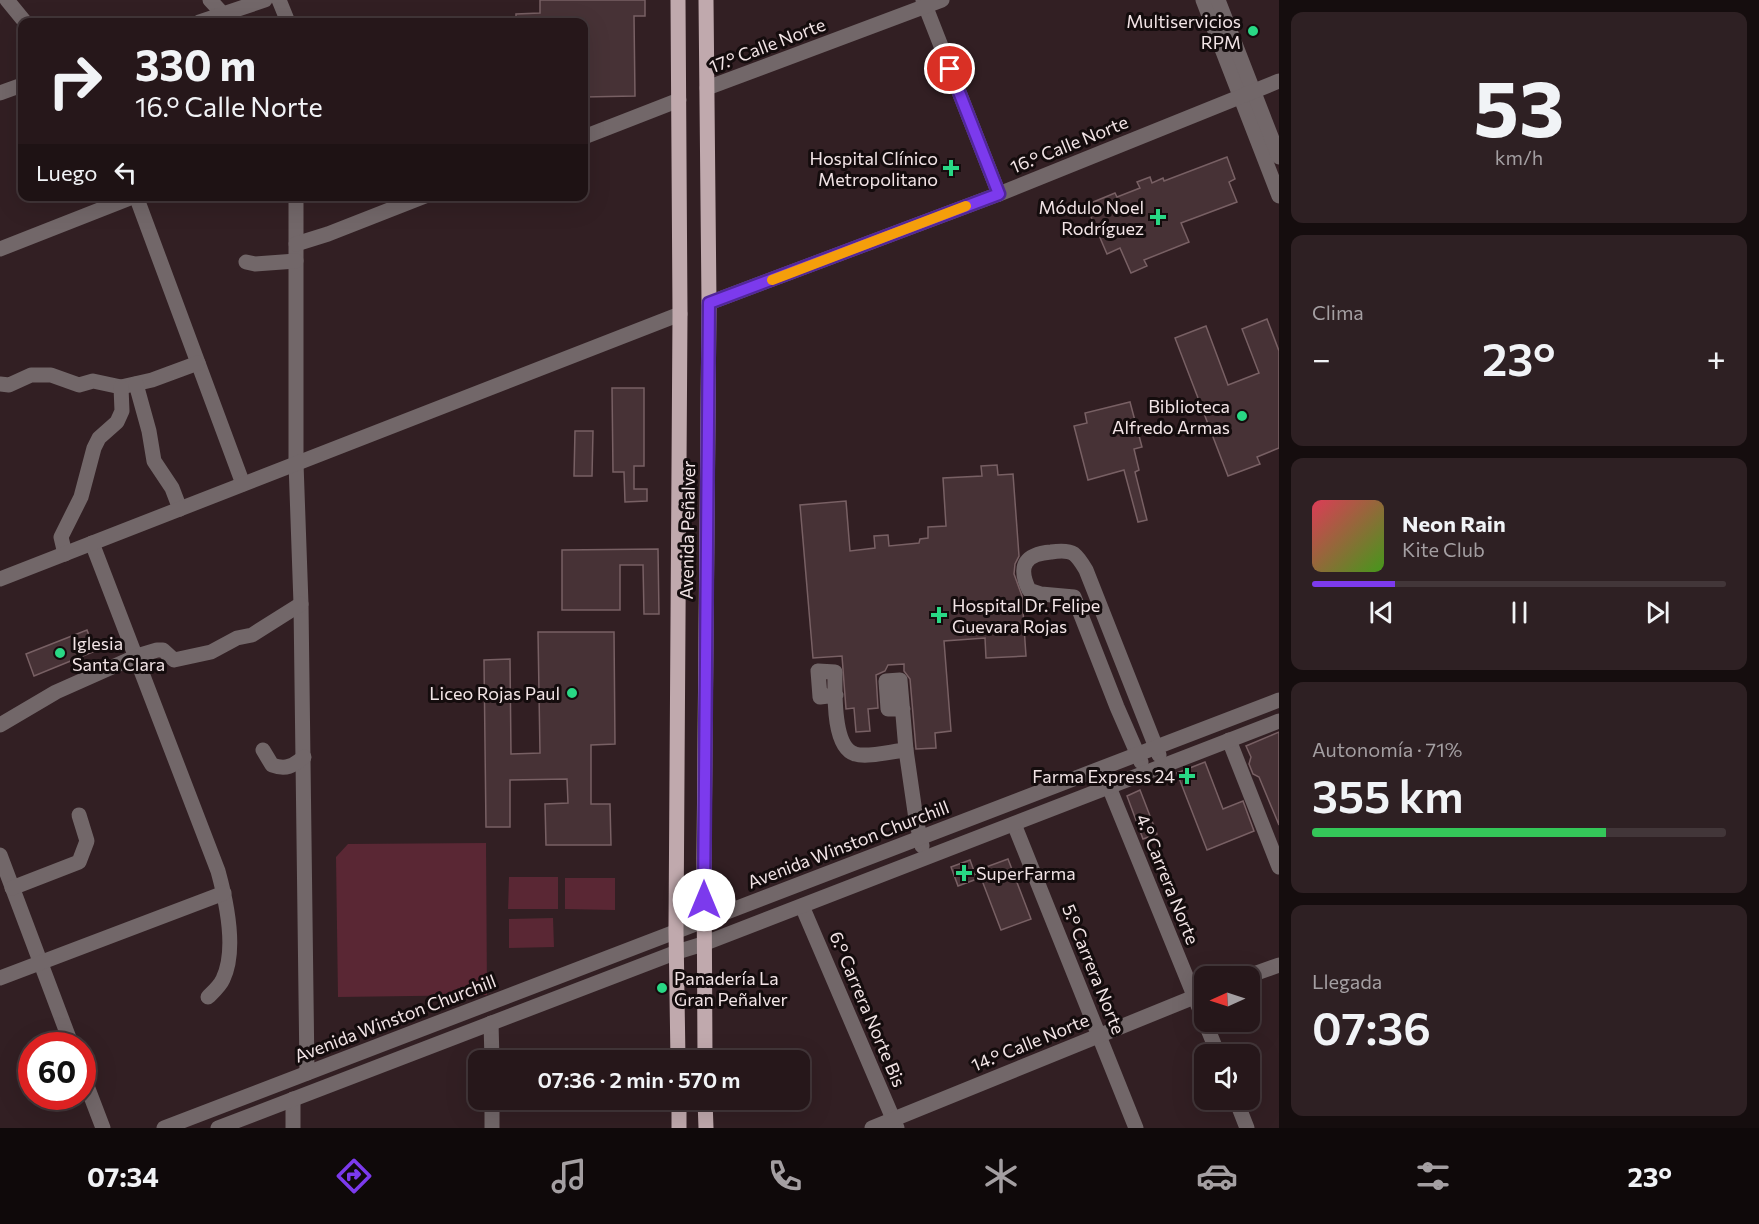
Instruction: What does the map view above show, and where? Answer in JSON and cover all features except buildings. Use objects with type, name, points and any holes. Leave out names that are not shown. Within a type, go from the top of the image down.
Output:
[{"type":"main road","name":"Avenida Peñalver","points":[[678,0],[680,314],[676,930],[678,1050]]},
{"type":"main road","name":"Avenida Peñalver","points":[[705,1050],[703,944],[709,303],[706,0]]},
{"type":"main road","points":[[679,1110],[679,1128]]},
{"type":"main road","points":[[705,1110],[706,1128]]},
{"type":"street","points":[[8,0],[22,18]]},
{"type":"street","points":[[210,0],[223,14]]},
{"type":"street","points":[[211,18],[243,4],[265,0]]},
{"type":"street","points":[[279,0],[286,18]]},
{"type":"street","name":"17.° Calle Norte","points":[[707,88],[924,3],[942,0]]},
{"type":"street","points":[[1203,0],[1279,157]]},
{"type":"street","points":[[1218,0],[1279,196]]},
{"type":"street","points":[[924,3],[999,194]]},
{"type":"street","name":"16.° Calle Norte","points":[[709,303],[999,194],[1279,81]]},
{"type":"street","points":[[0,93],[18,86]]},
{"type":"street","points":[[588,136],[678,100]]},
{"type":"street","points":[[0,249],[123,201]]},
{"type":"street","points":[[138,201],[243,484]]},
{"type":"street","points":[[296,201],[296,464],[302,604],[307,1073]]},
{"type":"street","points":[[296,244],[412,201]]},
{"type":"street","points":[[246,262],[255,264],[296,261]]},
{"type":"street","points":[[0,579],[680,314]]},
{"type":"street","points":[[0,384],[9,385],[31,375],[51,375],[80,385],[93,381],[129,385],[152,380],[198,363]]},
{"type":"street","points":[[129,385],[149,431],[154,461],[172,488],[180,509]]},
{"type":"street","points":[[64,554],[61,537],[81,497],[94,448],[99,438],[117,422],[129,385]]},
{"type":"street","points":[[92,543],[218,871],[224,893],[229,935],[228,964],[223,980],[208,997]]},
{"type":"street","points":[[1074,597],[1041,594],[1029,590],[1024,580],[1025,564],[1030,556],[1036,553],[1067,552],[1075,555],[1086,570],[1163,766]]},
{"type":"street","points":[[1074,597],[1086,579],[1086,570]]},
{"type":"street","points":[[1074,597],[1146,773]]},
{"type":"street","points":[[0,725],[56,692],[136,656],[163,650],[174,660],[211,652],[237,638],[252,634],[302,604]]},
{"type":"street","points":[[1086,631],[1106,623]]},
{"type":"street","points":[[836,695],[839,736],[844,747],[852,753],[861,755],[906,750]]},
{"type":"street","points":[[1117,706],[1135,699]]},
{"type":"street","name":"Avenida Winston Churchill","points":[[164,1128],[1279,700]]},
{"type":"street","points":[[903,709],[906,750],[919,837],[926,858]]},
{"type":"street","points":[[219,1128],[1279,721]]},
{"type":"street","points":[[1229,740],[1279,867]]},
{"type":"street","points":[[263,750],[272,765],[281,768],[292,766],[304,757]]},
{"type":"street","name":"4.° Carrera Norte","points":[[1109,787],[1194,981]]},
{"type":"street","points":[[12,888],[79,862],[87,841],[79,815]]},
{"type":"street","name":"5.° Carrera Norte","points":[[1014,824],[1136,1128]]},
{"type":"street","points":[[0,855],[67,1032]]},
{"type":"street","points":[[0,978],[224,893]]},
{"type":"street","name":"6.° Carrera Norte Bis","points":[[802,906],[896,1123]]},
{"type":"street","points":[[1260,972],[1279,965]]},
{"type":"street","name":"14.° Calle Norte","points":[[872,1128],[896,1123],[1099,1034],[1194,997]]},
{"type":"street","points":[[491,1023],[492,1050]]},
{"type":"street","points":[[293,1099],[293,1128]]},
{"type":"street","points":[[96,1110],[103,1128]]},
{"type":"street","points":[[492,1110],[492,1128]]},
{"type":"street","points":[[1240,1110],[1247,1128]]},
{"type":"shaded area","points":[[486,843],[487,995],[338,997],[336,857],[348,844]]},
{"type":"shaded area","points":[[509,877],[558,877],[558,909],[508,909]]},
{"type":"shaded area","points":[[565,878],[615,878],[615,910],[565,909]]},
{"type":"shaded area","points":[[553,918],[554,947],[509,948],[509,919]]},
{"type":"slow traffic","points":[[772,280],[966,206]]},
{"type":"place","name":"Multiservicios RPM","points":[[1253,31]]},
{"type":"place","name":"Hospital Clínico Metropolitano","points":[[951,168]]},
{"type":"place","name":"Módulo Noel Rodríguez","points":[[1158,217]]},
{"type":"place","name":"Biblioteca Alfredo Armas","points":[[1242,416]]},
{"type":"place","name":"Hospital Dr. Felipe Guevara Rojas","points":[[939,615]]},
{"type":"place","name":"Iglesia Santa Clara","points":[[60,653]]},
{"type":"place","name":"Liceo Rojas Paul","points":[[572,693]]},
{"type":"place","name":"Farma Express 24","points":[[1187,776]]},
{"type":"place","name":"SuperFarma","points":[[964,873]]},
{"type":"place","name":"Panadería La Gran Peñalver","points":[[662,988]]},
{"type":"route","points":[[704,900],[709,303],[999,194],[950,69]]}]
